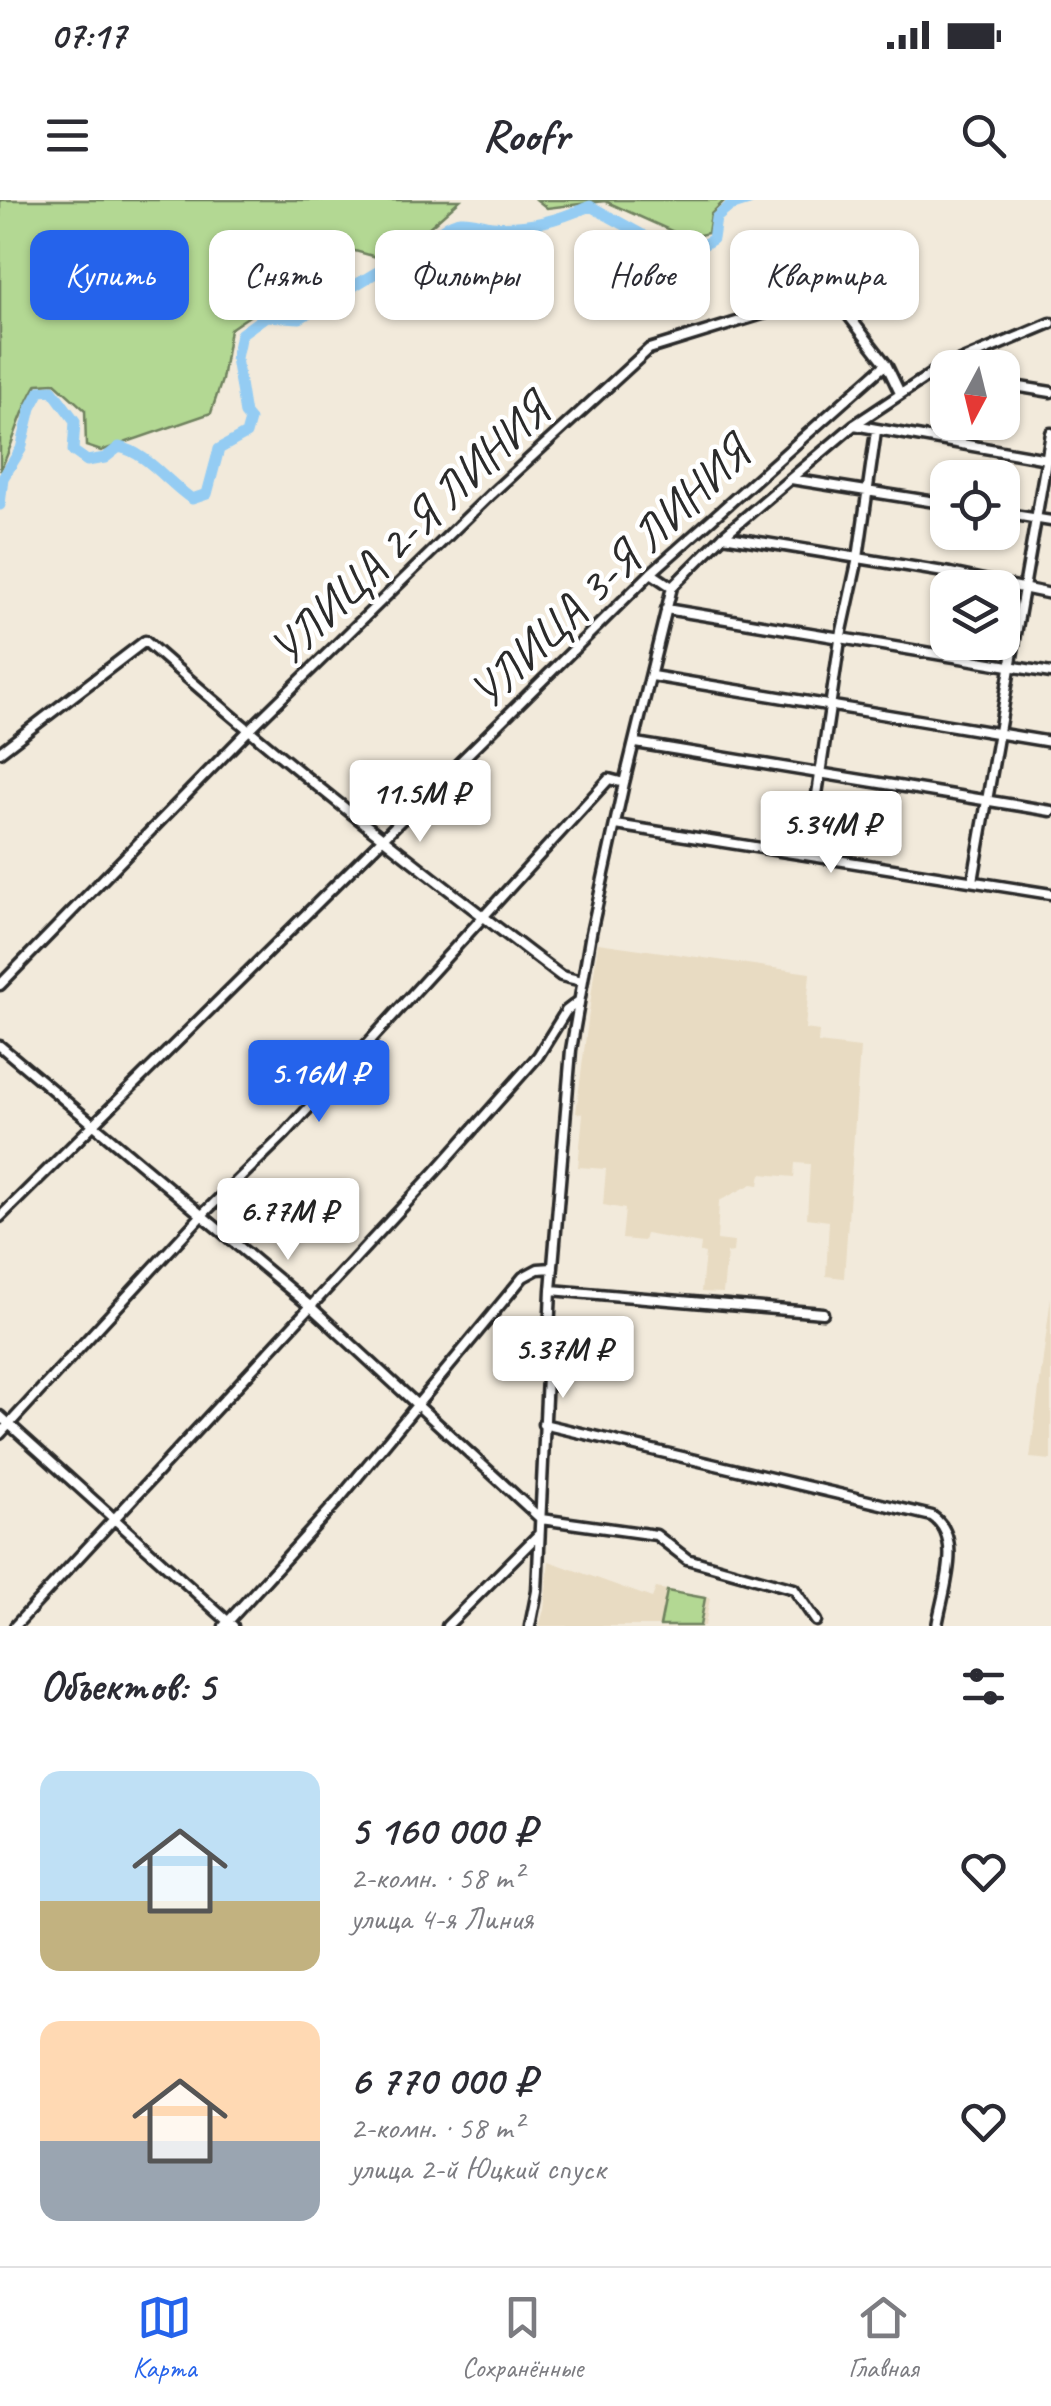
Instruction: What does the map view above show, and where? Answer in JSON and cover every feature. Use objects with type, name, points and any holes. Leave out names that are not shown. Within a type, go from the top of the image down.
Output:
[{"type":"street","name":"УЛИЦА 2-Я ЛИНИЯ","points":[[0,985],[248,732],[491,494],[649,349],[831,293],[886,364],[900,393]]},
{"type":"street","name":"УЛИЦА 3-Я ЛИНИЯ","points":[[989,350],[1048,326]]},
{"type":"street","name":"УЛИЦА 3-Я ЛИНИЯ","points":[[0,1217],[651,573],[886,364]]},
{"type":"street","name":"УЛИЦА 3-Я ЛИНИЯ","points":[[672,587],[724,536],[854,425],[930,374]]},
{"type":"street","points":[[1020,387],[1051,392]]},
{"type":"street","points":[[854,425],[1049,460]]},
{"type":"street","points":[[808,855],[876,430]]},
{"type":"street","points":[[973,881],[1051,433]]},
{"type":"street","points":[[791,480],[930,501]]},
{"type":"street","points":[[1020,516],[1051,521]]},
{"type":"street","points":[[724,536],[950,572],[1051,594]]},
{"type":"street","points":[[530,1626],[537,1591],[543,1424],[571,1050],[624,782],[672,587],[651,573]]},
{"type":"street","points":[[666,609],[1051,673]]},
{"type":"street","points":[[0,752],[145,642],[248,732],[382,840],[561,976],[582,981]]},
{"type":"street","points":[[652,676],[1051,742]]},
{"type":"street","points":[[636,742],[1051,810]]},
{"type":"street","points":[[0,1434],[202,1214],[284,1135],[609,779],[624,782]]},
{"type":"street","points":[[616,825],[1051,894]]},
{"type":"street","points":[[15,1626],[538,1056],[566,1011],[579,1001]]},
{"type":"street","points":[[0,1046],[310,1307],[541,1520],[656,1535],[687,1558],[794,1589],[816,1621]]},
{"type":"street","points":[[0,1416],[228,1624],[524,1277],[538,1268],[553,1268]]},
{"type":"street","points":[[552,1290],[823,1314]]},
{"type":"street","points":[[543,1424],[932,1516],[943,1523],[950,1546],[937,1626]]},
{"type":"street","points":[[447,1626],[540,1533]]},
{"type":"shaded area","points":[[598,943],[810,973],[805,1029],[819,1031],[818,1043],[860,1048],[844,1278],[826,1276],[829,1221],[807,1218],[810,1164],[795,1163],[794,1177],[761,1174],[759,1185],[752,1184],[719,1201],[717,1240],[734,1242],[733,1252],[727,1253],[723,1293],[701,1292],[705,1253],[700,1252],[701,1244],[646,1234],[644,1241],[622,1239],[625,1209],[603,1205],[606,1169],[578,1167],[583,1114],[576,1113]]},
{"type":"shaded area","points":[[1051,1297],[1051,1460],[1030,1458]]},
{"type":"shaded area","points":[[549,1561],[652,1598],[656,1588],[710,1598],[705,1626],[539,1626]]},
{"type":"green space","points":[[0,200],[460,200],[426,230],[375,230],[375,257],[355,251],[355,230],[209,230],[209,320],[243,320],[230,329],[222,380],[211,413],[101,451],[86,446],[85,410],[55,383],[37,384],[0,471]]},
{"type":"green space","points":[[537,200],[725,200],[711,214],[708,230],[669,230],[605,201],[547,208]]},
{"type":"green space","points":[[667,1591],[705,1598],[700,1626],[660,1626]]},
{"type":"waterway","points":[[0,505],[3,478],[21,449],[31,408],[40,391],[52,390],[75,421],[73,451],[87,461],[105,458],[119,447],[148,461],[192,499],[207,494],[219,449],[246,434],[250,420],[245,414],[236,358],[241,334],[266,316],[300,318],[384,268],[406,262],[450,224],[469,221],[505,227],[530,225],[590,206],[672,251],[693,251],[713,239],[716,218],[730,206],[749,200]]}]
